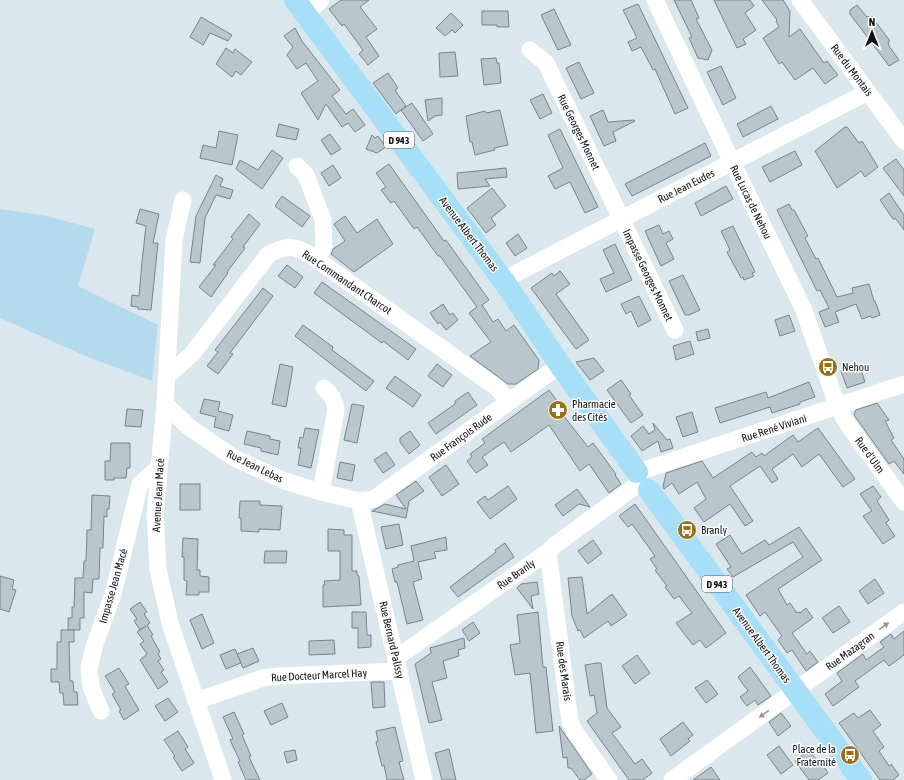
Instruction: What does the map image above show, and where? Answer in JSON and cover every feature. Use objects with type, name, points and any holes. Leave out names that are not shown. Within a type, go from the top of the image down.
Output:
[{"type":"main road","name":"Avenue Albert Thomas","points":[[300,7],[503,280],[560,365],[641,480],[861,780]]},
{"type":"street","points":[[300,7],[321,0]]},
{"type":"street","name":"Rue Lucas de Nehou","points":[[655,0],[803,308],[838,407]]},
{"type":"street","name":"Rue du Montais","points":[[800,0],[904,141]]},
{"type":"street","name":"Rue Georges Monnet","points":[[530,50],[546,64],[621,220]]},
{"type":"street","name":"Rue Jean Eudes","points":[[503,280],[868,92]]},
{"type":"street","points":[[297,166],[306,175],[323,220],[324,247],[316,259]]},
{"type":"street","name":"Avenue Jean Macé","points":[[183,200],[174,240],[165,404],[155,515],[158,569],[170,623],[223,780]]},
{"type":"street","name":"Impasse Georges Monnet","points":[[621,220],[675,330]]},
{"type":"street","name":"Rue Commandant Charcot","points":[[166,377],[192,354],[268,255],[278,248],[293,247],[305,251],[496,388],[509,401]]},
{"type":"street","name":"Rue François Rude","points":[[359,501],[374,499],[560,365]]},
{"type":"street","name":"Rue René Viviani","points":[[641,480],[904,384]]},
{"type":"street","points":[[321,492],[336,410],[335,401],[329,391],[324,388]]},
{"type":"street","name":"Rue Jean Lebas","points":[[165,404],[190,427],[234,458],[285,481],[321,492],[359,501]]},
{"type":"street","name":"Rue d'Ulm","points":[[838,407],[847,423],[904,502]]},
{"type":"street","name":"Impasse Jean Macé","points":[[101,711],[91,687],[89,669],[94,647],[113,594],[140,484],[159,467]]},
{"type":"street","name":"Rue Branly","points":[[398,664],[548,552],[555,545],[641,480]]},
{"type":"street","name":"Rue Bernard Palissy","points":[[359,501],[424,780]]},
{"type":"street","name":"Rue des Marais","points":[[548,552],[570,722],[575,732],[609,780]]},
{"type":"street","name":"Rue Mazagran","points":[[672,780],[904,612]]},
{"type":"street","name":"Rue Docteur Marcel Hay","points":[[196,701],[263,678],[398,664]]},
{"type":"shaded area","points":[[0,209],[47,216],[95,229],[78,286],[158,325],[152,381],[83,355],[0,318]]},
{"type":"building","points":[[341,0],[369,0],[360,7],[377,29],[366,37],[379,56],[368,65],[359,54],[363,50],[344,24],[342,26],[329,9]]},
{"type":"building","points":[[674,0],[691,0],[699,18],[696,19],[712,50],[708,60],[698,58],[689,38],[692,37]]},
{"type":"building","points":[[714,0],[750,0],[754,6],[745,13],[756,30],[743,39],[746,44],[737,48]]},
{"type":"building","points":[[762,0],[783,0],[790,11],[789,37],[800,29],[824,63],[827,61],[838,75],[825,84],[813,68],[795,80],[782,62],[779,64],[763,38],[779,27],[776,21],[777,20]]},
{"type":"building","points":[[638,4],[688,108],[675,114],[655,69],[653,70],[641,47],[632,51],[628,42],[637,38],[623,10]]},
{"type":"building","points":[[857,5],[867,17],[872,17],[890,41],[888,42],[889,46],[899,60],[889,66],[850,14],[850,10]]},
{"type":"building","points":[[554,9],[571,45],[558,50],[541,15]]},
{"type":"building","points":[[482,11],[508,11],[509,27],[482,25]]},
{"type":"building","points":[[451,13],[463,25],[455,33],[452,30],[445,36],[436,28]]},
{"type":"building","points":[[201,17],[232,35],[228,41],[210,33],[203,45],[190,37]]},
{"type":"building","points":[[295,28],[302,41],[340,90],[332,96],[346,114],[353,109],[365,125],[355,132],[348,123],[342,127],[326,104],[318,120],[301,93],[318,81],[306,63],[297,69],[287,55],[293,47],[284,36]]},
{"type":"building","points":[[226,48],[233,53],[235,49],[252,62],[241,75],[236,71],[232,77],[216,64]]},
{"type":"building","points":[[455,52],[458,76],[440,77],[439,53]]},
{"type":"building","points":[[496,58],[497,63],[499,63],[501,83],[484,85],[481,59]]},
{"type":"building","points":[[579,62],[594,93],[581,99],[566,68]]},
{"type":"building","points":[[721,66],[736,98],[723,105],[707,72]]},
{"type":"building","points":[[388,73],[398,88],[395,90],[406,106],[396,114],[373,83]]},
{"type":"building","points":[[543,94],[552,113],[540,119],[530,100]]},
{"type":"building","points":[[442,98],[442,115],[435,116],[428,121],[425,100]]},
{"type":"building","points":[[412,103],[433,134],[423,141],[401,110]]},
{"type":"building","points":[[771,106],[778,119],[743,137],[737,124]]},
{"type":"building","points":[[500,110],[508,145],[475,155],[472,142],[470,142],[466,116],[485,111],[486,113]]},
{"type":"building","points":[[603,110],[608,122],[635,121],[613,132],[616,141],[604,146],[590,116]]},
{"type":"building","points":[[279,124],[299,129],[296,140],[276,136]]},
{"type":"building","points":[[847,127],[859,143],[862,141],[878,167],[865,177],[861,171],[837,188],[815,151]]},
{"type":"building","points":[[560,129],[598,207],[585,213],[570,182],[555,189],[548,176],[563,168],[548,135]]},
{"type":"building","points":[[219,131],[238,135],[232,165],[200,158],[203,145],[216,148]]},
{"type":"building","points":[[330,134],[341,149],[331,155],[321,140]]},
{"type":"building","points":[[372,135],[375,138],[378,136],[386,147],[377,153],[366,149]]},
{"type":"building","points":[[705,143],[711,156],[632,196],[625,184]]},
{"type":"building","points":[[272,150],[283,158],[262,189],[236,169],[240,160],[258,170]]},
{"type":"building","points":[[795,151],[802,165],[770,182],[762,167]]},
{"type":"building","points":[[896,159],[904,170],[904,196],[883,168]]},
{"type":"building","points":[[389,164],[444,241],[446,240],[489,300],[482,305],[493,322],[498,319],[506,331],[514,325],[539,360],[538,369],[516,384],[508,384],[470,356],[491,342],[469,313],[477,307],[417,227],[414,229],[394,201],[391,203],[381,190],[386,187],[376,173]]},
{"type":"building","points":[[333,165],[341,178],[329,186],[321,173]]},
{"type":"building","points":[[506,168],[507,177],[485,179],[490,186],[458,189],[457,173]]},
{"type":"building","points":[[216,175],[223,179],[220,186],[233,190],[230,199],[216,195],[205,218],[200,263],[190,262],[196,216]]},
{"type":"building","points":[[726,186],[733,199],[701,216],[695,203]]},
{"type":"building","points":[[492,188],[506,206],[491,218],[496,225],[486,233],[467,208]]},
{"type":"building","points":[[889,193],[904,215],[904,230],[896,219],[893,219],[880,200]]},
{"type":"building","points":[[282,196],[310,216],[302,227],[275,206]]},
{"type":"building","points":[[789,204],[792,210],[794,210],[808,236],[805,238],[816,259],[818,258],[837,297],[853,293],[852,288],[869,284],[880,315],[862,319],[856,304],[835,312],[839,322],[825,327],[819,312],[829,308],[820,290],[817,291],[777,210]]},
{"type":"building","points":[[140,209],[159,214],[153,243],[158,243],[151,310],[138,309],[138,307],[131,306],[132,295],[139,296],[146,226],[136,223]]},
{"type":"building","points":[[249,214],[260,224],[243,247],[245,248],[211,297],[199,287],[216,265],[213,265],[233,239],[231,237]]},
{"type":"building","points":[[345,216],[357,233],[377,219],[393,244],[354,272],[331,254],[333,249],[345,241],[334,224]]},
{"type":"building","points":[[659,225],[663,234],[669,231],[673,239],[666,243],[674,259],[661,266],[645,231]]},
{"type":"building","points":[[733,226],[755,272],[752,273],[754,276],[744,280],[743,277],[741,278],[727,252],[730,250],[721,231]]},
{"type":"building","points":[[518,234],[527,248],[515,256],[506,243]]},
{"type":"building","points":[[615,244],[632,280],[606,292],[600,279],[614,273],[603,250]]},
{"type":"building","points":[[287,265],[303,277],[295,288],[278,276]]},
{"type":"building","points":[[560,271],[570,284],[556,294],[589,340],[576,349],[531,288],[552,273],[554,276]]},
{"type":"building","points":[[683,275],[700,310],[689,315],[685,315],[669,281]]},
{"type":"building","points":[[322,282],[416,349],[408,360],[383,341],[382,343],[314,293]]},
{"type":"building","points":[[263,288],[273,296],[230,353],[233,354],[218,374],[207,366],[218,352],[215,350]]},
{"type":"building","points":[[639,296],[651,320],[638,327],[631,311],[626,314],[621,304]]},
{"type":"building","points":[[443,304],[450,315],[453,313],[458,320],[446,330],[440,322],[438,324],[430,313]]},
{"type":"building","points":[[789,315],[795,331],[780,336],[775,320]]},
{"type":"building","points":[[303,325],[333,347],[332,350],[374,381],[366,391],[295,336]]},
{"type":"building","points":[[708,329],[710,338],[698,341],[696,332]]},
{"type":"building","points":[[690,341],[694,354],[676,360],[673,346]]},
{"type":"building","points":[[594,358],[604,371],[590,380],[576,362]]},
{"type":"building","points":[[280,364],[293,367],[286,407],[272,404]]},
{"type":"building","points":[[437,364],[452,375],[443,387],[428,376]]},
{"type":"building","points":[[859,364],[865,382],[847,388],[841,371]]},
{"type":"building","points":[[395,376],[421,395],[413,407],[386,388]]},
{"type":"building","points":[[621,380],[631,394],[629,395],[643,415],[631,423],[607,390]]},
{"type":"building","points":[[809,382],[815,397],[800,402],[800,404],[772,413],[770,407],[720,423],[715,408],[766,392],[768,398]]},
{"type":"building","points":[[549,390],[566,413],[563,415],[588,447],[593,443],[616,474],[615,475],[621,484],[609,493],[589,464],[580,471],[549,425],[511,452],[504,442],[482,457],[488,465],[476,473],[467,461],[472,457],[470,454],[485,443],[482,439]]},
{"type":"building","points":[[468,392],[477,405],[436,434],[428,423],[455,404],[455,401]]},
{"type":"building","points":[[204,399],[220,402],[218,411],[233,415],[229,431],[214,427],[216,417],[200,413]]},
{"type":"building","points":[[877,403],[889,420],[885,421],[894,438],[891,440],[904,459],[904,474],[894,461],[889,464],[854,415],[856,410]]},
{"type":"building","points":[[352,404],[364,406],[357,443],[344,440]]},
{"type":"building","points":[[127,409],[143,410],[141,427],[125,426]]},
{"type":"building","points":[[692,412],[698,432],[683,437],[676,417]]},
{"type":"building","points":[[653,423],[667,440],[670,439],[673,448],[661,452],[658,441],[642,451],[631,436],[643,426],[649,434],[655,430]]},
{"type":"building","points":[[305,428],[319,430],[311,468],[298,465],[301,448],[298,448],[300,437],[303,438]]},
{"type":"building","points":[[818,428],[855,479],[843,487],[819,454],[802,467],[793,454],[772,469],[778,479],[772,483],[760,466],[730,486],[753,521],[745,526],[730,504],[704,522],[694,508],[706,499],[697,482],[679,494],[672,483],[664,489],[663,487],[666,473],[702,461],[713,478],[752,452],[756,457],[762,453],[764,456],[793,435],[798,442]]},
{"type":"building","points":[[247,431],[270,436],[270,439],[280,441],[278,455],[261,451],[261,448],[244,444]]},
{"type":"building","points":[[410,431],[420,445],[409,454],[400,442],[400,438]]},
{"type":"building","points":[[111,443],[130,443],[130,468],[127,468],[126,478],[105,480],[105,461],[110,461]]},
{"type":"building","points":[[386,452],[395,465],[383,473],[374,460]]},
{"type":"building","points":[[340,462],[355,465],[352,481],[337,478]]},
{"type":"building","points":[[446,465],[459,484],[442,496],[429,477]]},
{"type":"building","points":[[416,481],[424,491],[409,501],[406,518],[372,511],[385,504],[406,509],[396,495]]},
{"type":"building","points":[[180,484],[200,484],[200,510],[180,510]]},
{"type":"building","points":[[508,486],[517,499],[490,519],[477,502],[485,496],[488,500]]},
{"type":"building","points":[[873,486],[881,497],[877,501],[889,520],[886,523],[895,536],[883,544],[863,516],[872,511],[860,494]]},
{"type":"building","points":[[577,489],[590,507],[579,504],[563,516],[555,505]]},
{"type":"building","points":[[92,495],[110,496],[107,517],[104,516],[103,548],[100,548],[99,579],[93,579],[92,593],[84,592],[84,618],[80,618],[80,630],[68,630],[68,618],[72,618],[72,607],[74,607],[75,578],[83,578],[84,561],[86,561],[87,530],[91,530]]},
{"type":"building","points":[[240,501],[260,501],[260,505],[282,506],[280,530],[259,529],[259,532],[241,531],[241,518],[239,518]]},
{"type":"building","points":[[635,504],[726,633],[706,648],[700,640],[693,645],[676,623],[692,613],[679,596],[674,599],[665,587],[667,586],[655,570],[657,569],[650,559],[655,556],[632,524],[628,527],[619,516]]},
{"type":"building","points":[[399,524],[403,545],[386,549],[381,527]]},
{"type":"building","points":[[799,527],[822,560],[778,589],[787,605],[790,603],[797,613],[800,613],[806,608],[813,618],[792,633],[807,654],[810,651],[818,662],[806,671],[792,650],[787,653],[778,640],[782,636],[765,612],[760,616],[746,595],[803,557],[793,542],[733,577],[727,569],[731,567],[716,544],[730,535],[742,554],[765,540],[769,545]]},
{"type":"building","points":[[328,529],[344,530],[344,535],[352,535],[352,571],[357,571],[357,575],[359,576],[361,605],[323,607],[324,581],[340,580],[340,551],[328,551]]},
{"type":"building","points":[[446,537],[447,550],[434,552],[436,558],[418,562],[422,579],[413,582],[423,620],[407,624],[397,582],[395,582],[392,569],[398,567],[398,565],[414,561],[411,546]]},
{"type":"building","points":[[183,538],[198,539],[197,570],[200,570],[200,576],[209,577],[209,592],[199,592],[199,595],[186,595],[187,581],[184,580],[184,557],[182,557]]},
{"type":"building","points":[[593,540],[602,553],[588,564],[578,551]]},
{"type":"building","points":[[505,543],[514,557],[458,597],[450,587],[496,552],[495,550]]},
{"type":"building","points":[[265,551],[287,551],[286,563],[264,563]]},
{"type":"building","points":[[0,576],[14,580],[12,589],[16,590],[9,612],[0,609]]},
{"type":"building","points":[[582,577],[587,614],[612,594],[627,615],[611,626],[608,621],[584,638],[580,630],[578,631],[572,616],[568,578]]},
{"type":"building","points":[[875,579],[884,593],[868,604],[859,591]]},
{"type":"building","points":[[537,582],[539,594],[531,596],[533,609],[517,588],[521,584]]},
{"type":"building","points":[[140,602],[147,612],[144,614],[150,623],[147,625],[160,652],[158,654],[161,659],[158,661],[164,670],[161,672],[168,682],[158,689],[140,660],[147,654],[140,644],[144,641],[137,632],[140,630],[134,621],[137,619],[130,609]]},
{"type":"building","points":[[839,606],[850,622],[833,633],[822,618]]},
{"type":"building","points":[[352,612],[366,612],[367,635],[371,635],[371,647],[358,648],[358,628],[352,628]]},
{"type":"building","points":[[538,612],[543,667],[546,667],[553,731],[536,733],[530,673],[515,675],[510,645],[520,643],[517,615]]},
{"type":"building","points":[[202,614],[214,643],[202,649],[190,620]]},
{"type":"building","points":[[473,622],[480,633],[469,641],[462,630]]},
{"type":"building","points":[[61,630],[74,630],[74,642],[69,642],[70,681],[73,681],[74,692],[77,692],[78,705],[64,705],[63,693],[60,693],[59,682],[51,682],[51,669],[57,669],[57,642],[61,642]]},
{"type":"building","points":[[904,631],[904,655],[889,666],[884,660],[855,681],[859,687],[833,706],[825,694],[842,681],[837,673],[863,654],[866,660],[884,647],[880,642],[891,634],[894,639]]},
{"type":"building","points":[[464,638],[465,648],[458,650],[459,656],[443,661],[447,678],[432,682],[442,720],[429,723],[415,664],[431,653],[430,648]]},
{"type":"building","points":[[334,640],[335,654],[309,655],[309,641]]},
{"type":"building","points":[[253,648],[259,661],[243,668],[237,654]]},
{"type":"building","points":[[235,649],[241,663],[226,669],[220,655]]},
{"type":"building","points":[[637,655],[650,673],[635,684],[622,666]]},
{"type":"building","points":[[601,663],[607,708],[621,727],[612,733],[635,764],[642,759],[652,773],[643,780],[629,780],[587,721],[597,713],[594,695],[590,696],[585,665]]},
{"type":"building","points":[[750,667],[771,696],[758,705],[755,700],[747,706],[740,697],[748,691],[738,677]]},
{"type":"building","points":[[119,668],[129,684],[125,686],[139,710],[124,720],[119,711],[121,710],[112,694],[115,692],[105,676]]},
{"type":"building","points":[[707,680],[718,694],[706,703],[695,688]]},
{"type":"building","points":[[371,682],[384,682],[385,707],[373,708]]},
{"type":"building","points":[[168,698],[178,712],[165,721],[155,706]]},
{"type":"building","points":[[282,703],[288,717],[271,725],[264,711]]},
{"type":"building","points":[[870,710],[881,725],[873,731],[884,747],[879,751],[889,766],[891,764],[899,775],[893,780],[880,780],[839,723],[854,713],[858,718]]},
{"type":"building","points":[[234,712],[244,734],[242,735],[251,756],[249,757],[260,780],[246,780],[238,762],[240,761],[230,740],[233,739],[223,717]]},
{"type":"building","points":[[781,713],[791,726],[778,736],[769,722]]},
{"type":"building","points":[[683,722],[693,735],[688,739],[690,741],[671,756],[660,739]]},
{"type":"building","points":[[559,726],[592,774],[584,780],[580,780],[571,768],[568,768],[567,757],[563,758]]},
{"type":"building","points":[[395,727],[403,761],[399,762],[404,780],[387,780],[384,765],[382,766],[376,742],[378,741],[376,731]]},
{"type":"building","points":[[178,731],[188,747],[185,749],[194,763],[182,771],[173,757],[175,756],[164,740]]},
{"type":"building","points":[[779,746],[793,765],[781,774],[767,755]]},
{"type":"building","points":[[449,749],[456,780],[442,780],[435,753]]},
{"type":"building","points":[[295,750],[297,760],[287,763],[284,752]]},
{"type":"building","points":[[809,750],[818,762],[820,761],[828,773],[818,780],[809,780],[795,761]]},
{"type":"building","points":[[711,767],[720,780],[693,780]]},
{"type":"place","name":"Nehou","points":[[828,367]]},
{"type":"place","name":"Pharmacie des Cités","points":[[558,410]]},
{"type":"place","name":"Branly","points":[[687,530]]},
{"type":"place","name":"Place de la Fraternité","points":[[850,755]]}]
